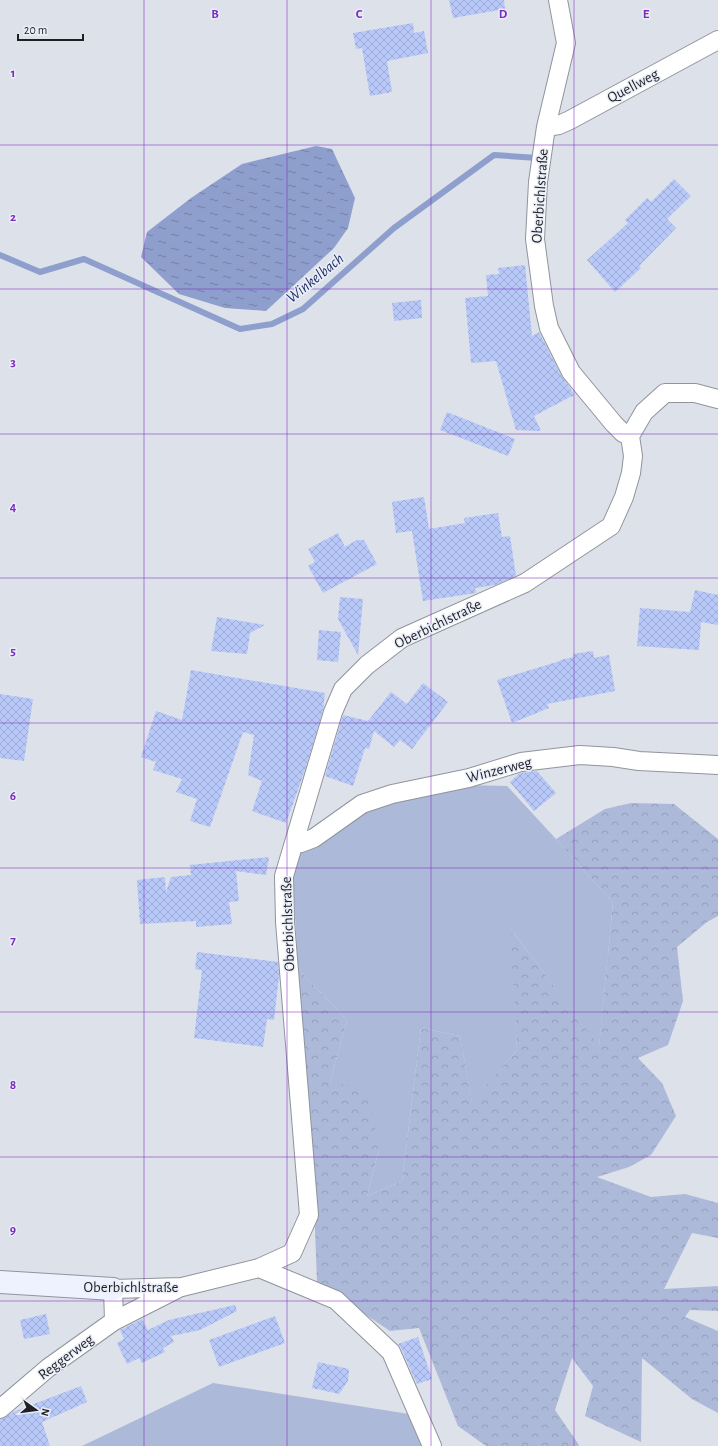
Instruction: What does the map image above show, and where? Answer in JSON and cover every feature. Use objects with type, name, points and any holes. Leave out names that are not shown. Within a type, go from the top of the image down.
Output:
[{"type":"street","name":"Oberbichlstraße","points":[[0,1282],[113,1289],[182,1287],[259,1268],[292,1253],[309,1215],[284,897],[284,876],[333,712],[343,689],[367,664],[402,638],[525,583],[612,526],[624,497],[631,474],[633,456],[630,436],[614,424],[571,372],[549,328],[544,306],[535,238],[538,182],[546,127],[566,43],[558,0]]},
{"type":"street","name":"Quellweg","points":[[546,127],[559,125],[570,120],[718,40]]},
{"type":"street","points":[[630,436],[644,412],[665,393],[695,393],[718,399]]},
{"type":"street","name":"Winzerweg","points":[[294,843],[301,843],[314,838],[362,804],[392,794],[469,778],[521,762],[580,755],[613,757],[639,762],[718,765]]},
{"type":"street","points":[[259,1268],[336,1300],[391,1352],[432,1446]]},
{"type":"street","name":"Reggerweg","points":[[0,1409],[48,1368],[114,1321],[182,1287]]},
{"type":"street","points":[[113,1289],[114,1321]]},
{"type":"green space","points":[[463,785],[507,786],[613,903],[599,1047],[511,929],[517,1050],[472,1103],[460,1036],[421,1028],[402,1181],[367,1196],[379,1149],[330,1082],[347,1020],[298,969],[292,863],[295,839],[368,796]]},
{"type":"green space","points":[[631,803],[674,804],[718,839],[718,916],[707,922],[677,947],[683,1001],[668,1045],[638,1058],[662,1083],[676,1116],[651,1155],[629,1167],[597,1177],[651,1197],[685,1194],[718,1203],[718,1238],[692,1233],[664,1289],[718,1286],[718,1311],[690,1310],[685,1317],[718,1331],[718,1413],[692,1399],[642,1358],[641,1442],[585,1416],[593,1386],[572,1358],[555,1410],[579,1445],[486,1446],[458,1426],[419,1328],[390,1331],[317,1282],[313,1176],[304,1087],[298,969],[347,1020],[330,1082],[368,1089],[379,1149],[367,1196],[402,1181],[421,1028],[460,1036],[472,1102],[517,1050],[510,928],[599,1046],[613,903],[556,839],[605,809]]},
{"type":"green space","points":[[213,1383],[409,1414],[426,1446],[82,1446]]},
{"type":"water","points":[[316,146],[332,149],[355,198],[348,228],[334,248],[266,311],[225,308],[179,294],[141,257],[147,232],[191,198],[242,164]]},
{"type":"building","points":[[449,0],[504,0],[505,9],[453,18]]},
{"type":"building","points":[[413,23],[414,33],[424,31],[428,53],[387,61],[392,92],[370,96],[362,48],[356,49],[353,33]]},
{"type":"building","points":[[674,179],[691,196],[667,219],[676,228],[639,266],[641,268],[615,292],[587,260],[628,223],[625,220],[647,198],[651,202]]},
{"type":"building","points":[[525,265],[532,336],[539,332],[562,377],[574,395],[534,416],[541,431],[516,430],[496,361],[471,363],[465,298],[488,296],[486,275],[499,274],[498,268]]},
{"type":"building","points":[[421,300],[422,318],[394,321],[392,303]]},
{"type":"building","points":[[447,412],[515,439],[508,456],[440,430]]},
{"type":"building","points":[[424,497],[429,529],[465,523],[464,518],[498,513],[502,537],[510,536],[516,576],[495,585],[475,588],[476,593],[423,601],[412,531],[396,533],[392,502]]},
{"type":"building","points":[[338,533],[345,547],[357,540],[364,540],[377,564],[323,593],[308,566],[315,562],[308,549]]},
{"type":"building","points":[[695,590],[718,595],[718,625],[701,622],[699,650],[637,646],[640,608],[690,612]]},
{"type":"building","points":[[340,597],[363,599],[358,655],[338,619]]},
{"type":"building","points":[[217,617],[265,625],[250,633],[247,654],[211,651]]},
{"type":"building","points":[[319,630],[341,632],[338,662],[317,660]]},
{"type":"building","points":[[593,651],[594,658],[609,655],[615,691],[547,704],[549,708],[512,723],[497,680],[574,657],[573,654]]},
{"type":"building","points":[[191,670],[325,693],[323,710],[305,770],[286,823],[252,811],[262,781],[248,775],[254,735],[243,732],[210,827],[190,821],[197,799],[176,792],[182,779],[153,770],[156,762],[141,757],[156,711],[182,720]]},
{"type":"building","points":[[423,683],[448,702],[412,749],[400,740],[394,747],[374,731],[369,749],[365,748],[353,786],[325,776],[343,715],[368,721],[391,692],[407,704]]},
{"type":"building","points":[[0,694],[33,699],[24,761],[0,758]]},
{"type":"building","points":[[537,771],[556,793],[534,811],[510,782],[520,773]]},
{"type":"building","points":[[269,857],[266,875],[236,871],[239,901],[229,902],[232,924],[196,927],[196,921],[140,924],[137,880],[165,877],[166,892],[171,877],[191,875],[190,865]]},
{"type":"building","points":[[197,952],[278,962],[279,976],[274,1020],[267,1019],[263,1047],[194,1038],[202,970],[195,969]]},
{"type":"building","points":[[235,1305],[237,1311],[200,1330],[171,1336],[174,1342],[163,1348],[165,1352],[142,1363],[139,1358],[127,1364],[117,1343],[124,1339],[120,1330],[142,1319],[148,1330],[169,1320]]},
{"type":"building","points":[[46,1314],[50,1334],[24,1339],[20,1320]]},
{"type":"building","points":[[275,1316],[285,1343],[219,1367],[209,1340]]},
{"type":"building","points":[[418,1337],[432,1379],[417,1384],[398,1344]]},
{"type":"building","points":[[318,1362],[349,1369],[348,1381],[339,1394],[312,1388]]},
{"type":"building","points":[[81,1386],[87,1402],[42,1422],[50,1446],[0,1446],[0,1419],[13,1412]]},
{"type":"waterway","name":"Winkelbach","points":[[0,255],[40,272],[84,259],[240,329],[272,324],[303,309],[394,228],[494,155],[537,158]]}]
